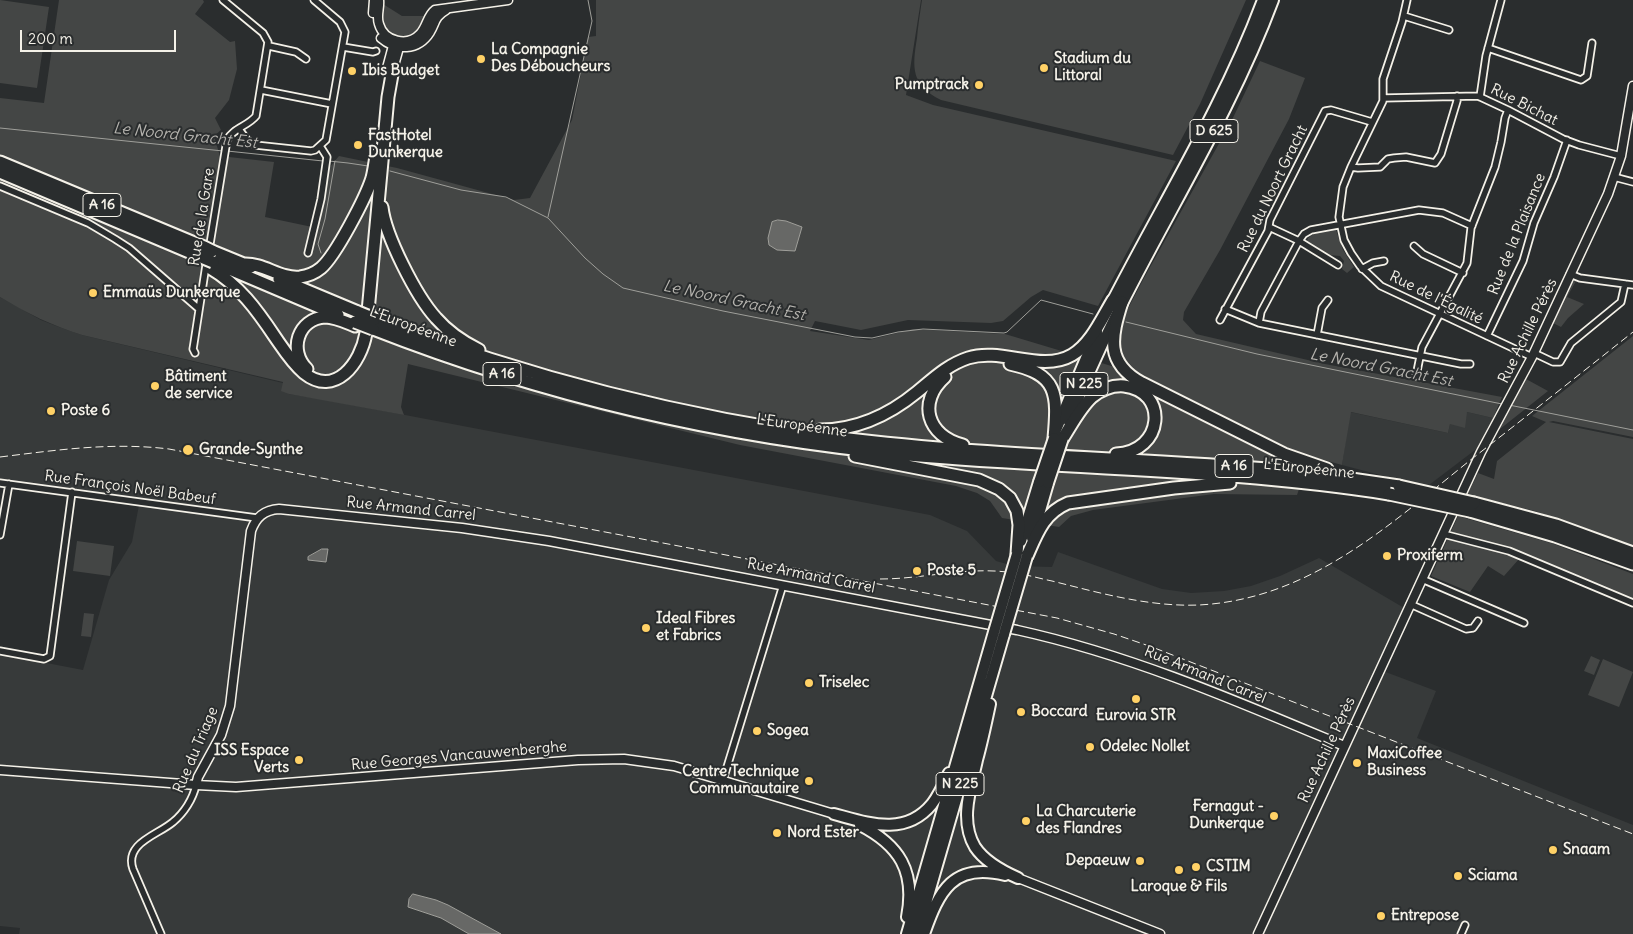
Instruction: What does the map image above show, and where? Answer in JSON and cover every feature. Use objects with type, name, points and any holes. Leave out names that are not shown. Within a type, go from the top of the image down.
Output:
[{"type":"highway","name":"D 625","points":[[1108,331],[1118,301],[1222,95],[1263,0]]},
{"type":"highway","name":"D 625","points":[[1092,344],[1214,132],[1253,50],[1273,0]]},
{"type":"highway","points":[[356,320],[322,318],[312,320],[303,328],[298,338],[296,346],[299,360],[312,372],[318,375],[329,376],[339,372],[352,360],[358,347],[362,331],[382,98],[390,69]]},
{"type":"highway","points":[[207,258],[246,296],[288,356],[303,372],[313,379],[329,381],[349,371],[356,363],[365,340],[390,69]]},
{"type":"highway","points":[[244,264],[253,264],[275,273],[292,277],[306,276],[320,268],[334,252],[368,188],[373,174],[378,139]]},
{"type":"highway","name":"L'Européenne","points":[[0,162],[207,258],[244,264],[356,320]]},
{"type":"highway","name":"L'Européenne","points":[[0,172],[374,327],[463,361],[530,383],[604,403],[699,425],[989,451],[1289,471],[1399,486],[1472,507],[1633,564]]},
{"type":"highway","points":[[381,176],[382,208],[386,227],[413,283],[434,316],[450,332],[470,345],[488,354],[546,376]]},
{"type":"highway","points":[[752,429],[836,429],[870,422],[917,392],[943,370],[967,358],[988,355],[1055,361],[1066,358],[1077,352],[1085,344],[1118,301]]},
{"type":"highway","points":[[1118,301],[1114,349],[1120,366],[1132,378],[1298,460],[1320,468],[1399,486]]},
{"type":"highway","name":"L'Européenne","points":[[374,327],[449,346],[546,376],[639,401],[822,445],[912,455],[1322,484],[1472,507],[1556,525],[1633,553]]},
{"type":"highway","name":"N 225","points":[[1058,438],[1108,331]]},
{"type":"highway","name":"N 225","points":[[917,934],[1022,555],[1058,438],[1092,344]]},
{"type":"highway","points":[[989,451],[944,438],[934,427],[929,414],[930,400],[937,385],[954,371],[972,363],[988,360],[1001,362],[1027,368],[1043,377],[1051,388],[1056,402],[1058,438]]},
{"type":"highway","points":[[1058,438],[1086,404],[1099,392],[1111,387],[1126,386],[1139,391],[1147,398],[1154,411],[1155,424],[1151,436],[1134,451],[1118,454],[1067,456]]},
{"type":"highway","points":[[752,429],[808,448],[979,480],[992,485],[1008,495],[1017,510],[1022,555]]},
{"type":"highway","points":[[1022,555],[1044,520],[1056,509],[1072,502],[1222,483],[1322,484]]},
{"type":"highway","points":[[999,633],[997,673],[969,795],[967,818],[971,838],[980,854],[1000,869],[1018,878]]},
{"type":"highway","name":"N 225","points":[[907,934],[959,755],[999,633]]},
{"type":"highway","points":[[834,814],[886,826],[913,820],[925,812],[935,799],[959,755]]},
{"type":"highway","points":[[834,814],[880,836],[900,857],[905,869],[909,894],[908,912],[903,934]]},
{"type":"highway","points":[[924,934],[938,898],[946,887],[958,877],[968,873],[985,871],[1018,878]]},
{"type":"street","points":[[223,0],[264,34],[269,46],[293,51],[306,59]]},
{"type":"street","points":[[239,129],[247,140],[255,145],[310,151],[320,146],[326,139],[345,32],[342,23],[315,0]]},
{"type":"street","points":[[374,0],[373,18],[376,30],[382,39],[397,44],[419,36],[433,11],[508,0]]},
{"type":"street","points":[[379,0],[379,26],[397,44]]},
{"type":"street","name":"Rue de l'Égalité","points":[[1407,0],[1404,16],[1383,79],[1384,98],[1345,180],[1341,195],[1339,210],[1344,240],[1362,269],[1384,288],[1487,336],[1553,362],[1560,362],[1571,343],[1621,302],[1624,284]]},
{"type":"street","points":[[1480,97],[1488,48],[1500,0]]},
{"type":"street","points":[[1404,16],[1449,30]]},
{"type":"street","points":[[1488,48],[1580,80],[1585,79],[1587,74],[1592,43]]},
{"type":"street","points":[[390,69],[397,44]]},
{"type":"street","name":"Rue de la Gare","points":[[195,353],[193,347],[225,151],[229,136],[256,117],[269,46]]},
{"type":"street","points":[[343,47],[376,51]]},
{"type":"street","name":"Rue Achille Pérès","points":[[1258,934],[1484,446],[1533,355],[1614,177],[1621,156],[1633,86]]},
{"type":"street","points":[[261,90],[332,104]]},
{"type":"street","points":[[1351,167],[1380,167],[1388,158],[1404,157],[1435,163],[1441,154],[1457,96]]},
{"type":"street","name":"Rue Bichat","points":[[1384,98],[1480,97],[1567,140],[1621,156]]},
{"type":"street","name":"Rue du Noort Gracht","points":[[1220,320],[1270,227],[1270,220],[1326,111],[1331,110],[1372,122]]},
{"type":"street","points":[[1416,376],[1422,347],[1463,273],[1468,259],[1472,226],[1495,167],[1508,110]]},
{"type":"street","name":"Rue de la Plaisance","points":[[1487,336],[1523,261],[1534,223],[1554,177],[1567,140]]},
{"type":"street","points":[[308,253],[321,199],[326,164],[326,157],[320,146]]},
{"type":"street","points":[[1614,177],[1633,182]]},
{"type":"street","points":[[0,186],[88,223],[116,239],[129,248],[199,310]]},
{"type":"street","points":[[1258,324],[1261,312],[1299,241],[1304,234],[1311,230],[1340,223],[1424,210],[1446,214],[1472,226]]},
{"type":"street","points":[[1270,227],[1299,241],[1338,265]]},
{"type":"street","points":[[1414,246],[1423,254],[1463,273]]},
{"type":"street","points":[[1362,269],[1373,262],[1384,262]]},
{"type":"street","points":[[1570,274],[1580,278],[1633,286]]},
{"type":"street","points":[[1317,335],[1322,308],[1328,300]]},
{"type":"street","points":[[1225,310],[1258,324],[1460,364],[1470,364]]},
{"type":"street","name":"Rue François Noël Babeuf","points":[[0,483],[257,518]]},
{"type":"street","points":[[0,535],[9,484]]},
{"type":"street","points":[[0,651],[44,659],[50,656],[72,492]]},
{"type":"street","name":"Rue Armand Carrel","points":[[257,518],[268,510],[282,509],[476,530],[595,549],[1012,628],[1100,651],[1164,673],[1344,746]]},
{"type":"street","name":"Rue du Triage","points":[[161,934],[132,866],[131,857],[140,844],[177,818],[190,801],[198,777],[219,740],[228,716],[250,534],[257,518]]},
{"type":"street","points":[[1443,534],[1510,551],[1633,603]]},
{"type":"street","points":[[1422,579],[1524,623]]},
{"type":"street","points":[[723,780],[783,585]]},
{"type":"street","points":[[1410,604],[1466,629],[1473,628],[1478,621]]},
{"type":"street","name":"Rue Georges Vancauwenberghe","points":[[0,770],[242,787],[608,758],[642,760],[666,764],[834,814]]},
{"type":"street","points":[[1018,878],[1160,934]]},
{"type":"street","points":[[1460,934],[1465,925]]},
{"type":"shaded area","points":[[0,0],[49,7],[37,88],[0,83]]},
{"type":"shaded area","points":[[59,0],[203,0],[204,2],[195,14],[230,42],[235,41],[237,69],[229,100],[215,118],[221,130],[214,136],[220,156],[274,162],[265,217],[317,228],[329,168],[339,156],[397,168],[514,200],[530,198],[572,120],[588,37],[596,36],[596,0],[921,0],[906,95],[933,105],[1176,161],[1098,306],[1043,290],[1031,297],[1003,321],[991,323],[908,320],[861,330],[815,321],[810,331],[869,340],[913,329],[1005,334],[1138,374],[1129,367],[1123,358],[1119,346],[1118,334],[1123,318],[1231,122],[1260,61],[1305,78],[1289,119],[1220,250],[1184,312],[1183,320],[1196,334],[1325,364],[1502,397],[1493,418],[1467,412],[1465,428],[1450,424],[1448,433],[1351,412],[1342,465],[1310,456],[1297,495],[1214,494],[1093,510],[1071,516],[1059,527],[1002,518],[990,501],[977,493],[956,486],[740,445],[408,364],[401,407],[404,415],[289,394],[281,391],[283,382],[82,335],[40,319],[0,297],[0,98],[44,103]]},
{"type":"shaded area","name":"Stadium du Littoral","points":[[922,0],[1246,0],[1200,104],[1173,155],[941,100],[931,94],[919,82],[914,67]]},
{"type":"shaded area","points":[[383,4],[402,16],[427,16],[423,27],[414,37],[394,39],[380,25]]},
{"type":"shaded area","points":[[778,220],[802,227],[795,251],[777,250],[769,245],[768,238],[772,222]]},
{"type":"shaded area","points":[[1336,230],[1343,250],[1354,267],[1347,273],[1342,269],[1344,261],[1340,256],[1329,255],[1307,241],[1315,233]]},
{"type":"shaded area","points":[[1576,281],[1567,297],[1584,304],[1561,327],[1553,323],[1571,283]]},
{"type":"shaded area","points":[[0,297],[41,320],[82,335],[283,383],[289,394],[930,515],[967,531],[996,561],[1014,566],[1052,567],[1058,552],[1162,589],[1191,593],[1224,591],[1251,586],[1280,576],[1319,558],[1411,612],[1383,671],[1436,691],[1417,738],[1633,825],[1633,934],[501,934],[448,905],[413,894],[409,899],[408,907],[441,918],[469,934],[19,934],[20,928],[0,926],[0,654],[83,670],[109,580],[132,542],[139,505],[0,486]]},
{"type":"shaded area","points":[[1633,336],[1633,437],[1553,421],[1549,422],[1633,439],[1633,547],[1535,511],[1467,495],[1478,473],[1494,479],[1497,461],[1546,422],[1532,416]]},
{"type":"shaded area","points":[[1526,379],[1548,391],[1495,433]]},
{"type":"shaded area","points":[[1350,412],[1448,433],[1450,424],[1467,412],[1493,418],[1479,447],[1429,485],[1411,483],[1342,465]]},
{"type":"shaded area","points":[[1458,516],[1554,544],[1633,574],[1633,607],[1519,559],[1504,576],[1488,566],[1470,592],[1431,576]]},
{"type":"shaded area","points":[[77,541],[114,546],[110,576],[73,571]]},
{"type":"shaded area","points":[[322,549],[328,549],[326,562],[308,560],[308,557]]},
{"type":"shaded area","points":[[84,613],[94,614],[91,637],[81,636]]},
{"type":"shaded area","points":[[1591,656],[1600,660],[1594,675],[1584,671]]},
{"type":"shaded area","points":[[1603,659],[1633,672],[1619,707],[1588,695]]},
{"type":"shaded area","points":[[413,894],[448,905],[501,934],[469,934],[441,918],[408,907],[409,899]]},
{"type":"waterway","points":[[548,217],[592,21],[588,0]]},
{"type":"waterway","name":"Le Noord Gracht Est","points":[[0,128],[223,151]]},
{"type":"waterway","name":"Le Noord Gracht Est","points":[[227,151],[323,161]]},
{"type":"waterway","name":"Le Noord Gracht Est","points":[[329,161],[368,166]]},
{"type":"waterway","points":[[321,253],[318,244],[325,219],[335,161]]},
{"type":"waterway","name":"Le Noord Gracht Est","points":[[390,171],[461,190],[506,197],[548,218],[585,258],[623,288],[723,311],[855,337],[872,338],[923,329],[1004,333],[1041,300],[1093,314]]},
{"type":"waterway","name":"Le Noord Gracht Est","points":[[1126,322],[1257,354],[1502,404]]},
{"type":"waterway","name":"Le Noord Gracht Est","points":[[1509,405],[1633,430]]},
{"type":"railway","points":[[880,579],[975,571],[1007,572],[1125,598],[1180,605],[1199,605],[1240,600],[1277,589],[1313,573],[1347,554],[1379,532],[1633,332]]},
{"type":"railway","points":[[0,457],[63,450],[127,446],[169,449],[1057,618],[1152,647],[1633,834]]},
{"type":"place","name":"La Compagnie Des Déboucheurs","points":[[481,59]]},
{"type":"place","name":"Stadium du Littoral","points":[[1044,68]]},
{"type":"place","name":"Ibis Budget","points":[[352,71]]},
{"type":"place","name":"Pumptrack","points":[[979,85]]},
{"type":"place","name":"FastHotel Dunkerque","points":[[358,145]]},
{"type":"place","name":"Emmaüs Dunkerque","points":[[93,293]]},
{"type":"place","name":"Bâtiment de service","points":[[155,386]]},
{"type":"place","name":"Poste 6","points":[[51,411]]},
{"type":"place","name":"Grande-Synthe","points":[[188,450]]},
{"type":"place","name":"Proxiferm","points":[[1387,556]]},
{"type":"place","name":"Poste 5","points":[[917,571]]},
{"type":"place","name":"Ideal Fibres et Fabrics","points":[[646,628]]},
{"type":"place","name":"Triselec","points":[[809,683]]},
{"type":"place","name":"Eurovia STR","points":[[1136,699]]},
{"type":"place","name":"Boccard","points":[[1021,712]]},
{"type":"place","name":"Sogea","points":[[757,731]]},
{"type":"place","name":"Odelec Nollet","points":[[1090,747]]},
{"type":"place","name":"ISS Espace Verts","points":[[299,760]]},
{"type":"place","name":"MaxiCoffee Business","points":[[1357,763]]},
{"type":"place","name":"Centre Technique Communautaire","points":[[809,781]]},
{"type":"place","name":"Fernagut - Dunkerque","points":[[1274,816]]},
{"type":"place","name":"La Charcuterie des Flandres","points":[[1026,821]]},
{"type":"place","name":"Nord Ester","points":[[777,833]]},
{"type":"place","name":"Snaam","points":[[1553,850]]},
{"type":"place","name":"Depaeuw","points":[[1140,861]]},
{"type":"place","name":"CSTIM","points":[[1196,867]]},
{"type":"place","name":"Laroque & Fils","points":[[1179,870]]},
{"type":"place","name":"Sciama","points":[[1458,876]]},
{"type":"place","name":"Entrepose","points":[[1381,916]]}]
